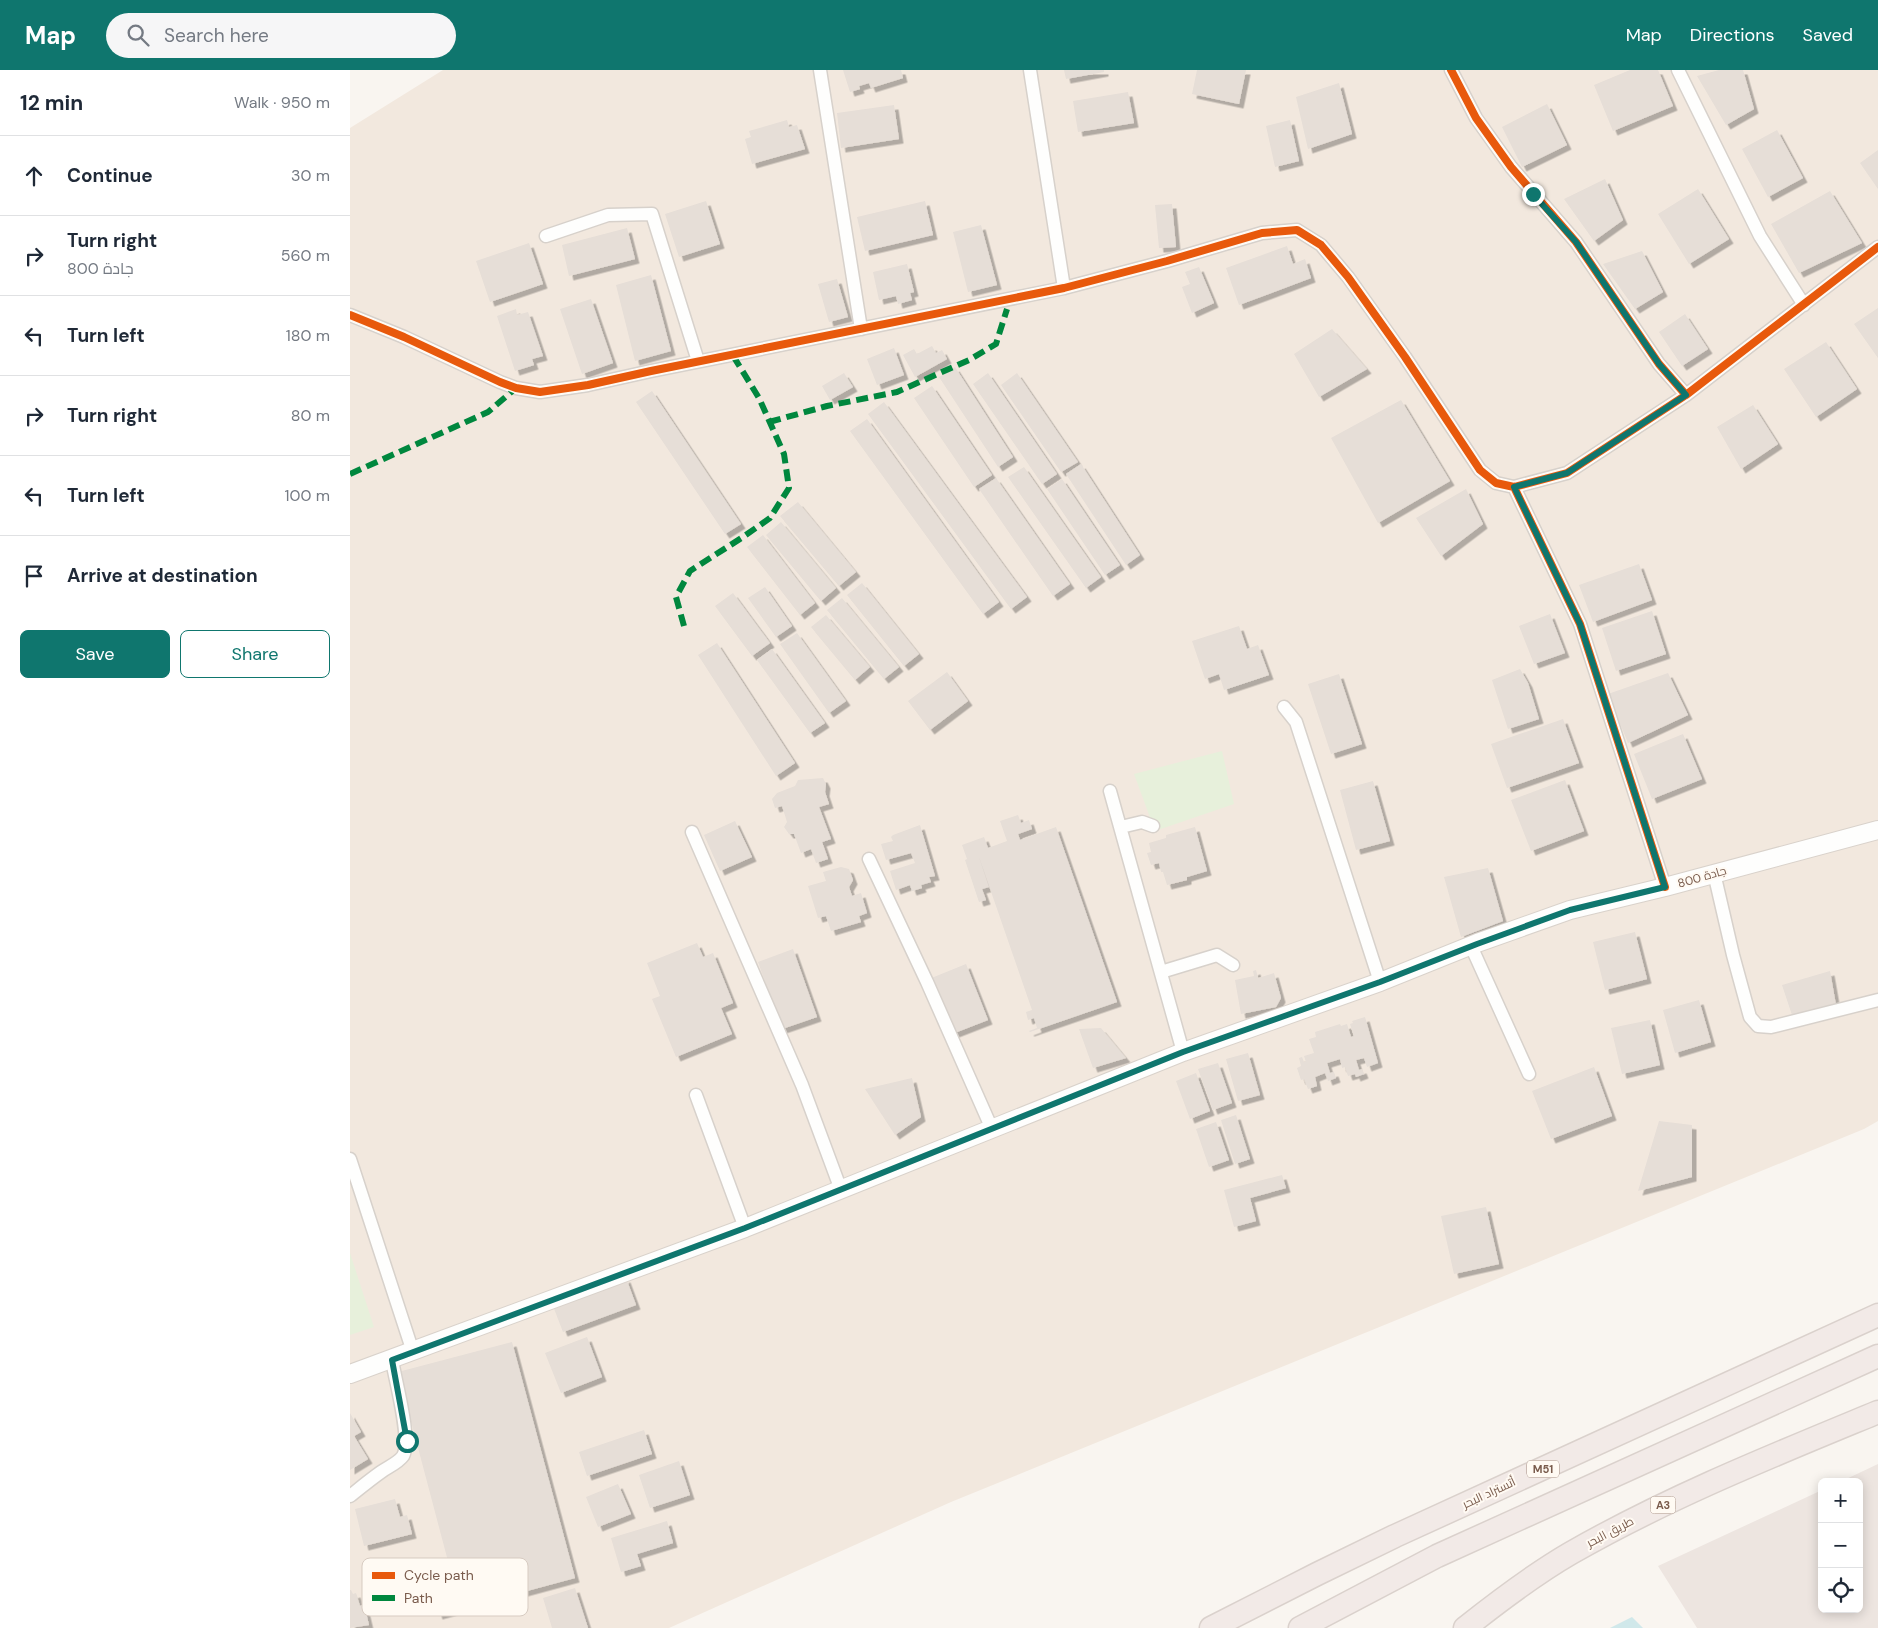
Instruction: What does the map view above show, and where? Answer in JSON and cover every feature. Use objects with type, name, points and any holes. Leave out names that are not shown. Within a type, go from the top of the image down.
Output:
[{"type":"highway","name":"أتستراد البحر","points":[[1211,1628],[1395,1536],[1878,1314]]},
{"type":"highway","points":[[1300,1628],[1437,1556],[1878,1356]]},
{"type":"highway","name":"طريق البحر","points":[[1465,1628],[1506,1595],[1562,1559],[1622,1526],[1728,1474],[1878,1412]]},
{"type":"main road","name":"جادة 800","points":[[350,1374],[745,1228],[1183,1052],[1380,982],[1570,910],[1665,887],[1878,830]]},
{"type":"street","points":[[820,70],[861,329]]},
{"type":"street","points":[[1030,70],[1064,288]]},
{"type":"street","points":[[1451,70],[1476,118],[1505,159],[1576,242],[1659,364],[1686,395]]},
{"type":"street","points":[[1678,70],[1760,236],[1804,305]]},
{"type":"street","points":[[546,236],[608,215],[652,214],[698,361]]},
{"type":"street","points":[[350,316],[404,337],[500,382],[516,388],[540,392],[588,385],[698,361],[1064,288],[1167,261],[1262,233],[1297,230],[1321,245],[1348,277],[1405,357],[1480,470],[1496,483],[1514,487],[1567,473],[1686,395],[1878,247]]},
{"type":"street","points":[[1514,487],[1580,624],[1665,887]]},
{"type":"street","points":[[1284,708],[1296,722],[1380,982]]},
{"type":"street","points":[[1110,791],[1183,1052]]},
{"type":"street","points":[[1121,827],[1142,822],[1153,826]]},
{"type":"street","points":[[692,832],[802,1085],[841,1190]]},
{"type":"street","points":[[869,859],[927,982],[992,1129]]},
{"type":"street","points":[[1714,873],[1750,1017],[1758,1026],[1771,1027],[1878,1000]]},
{"type":"street","points":[[1471,946],[1529,1074]]},
{"type":"street","points":[[1161,972],[1217,955],[1233,965]]},
{"type":"street","points":[[696,1095],[745,1228]]},
{"type":"street","points":[[350,1159],[413,1352]]},
{"type":"street","points":[[350,1496],[393,1465],[402,1457],[406,1450],[405,1426],[392,1360]]},
{"type":"shaded area","points":[[443,70],[1878,70],[1878,1121],[1864,1129],[951,1502],[669,1628],[350,1628],[350,128]]},
{"type":"shaded area","points":[[1878,1464],[1878,1628],[1697,1628],[1658,1566],[1818,1492],[1818,1613],[1863,1613],[1863,1478],[1848,1478]]},
{"type":"green space","points":[[1222,751],[1234,804],[1155,831],[1134,774]]},
{"type":"green space","points":[[350,1253],[374,1327],[350,1335]]},
{"type":"water","points":[[1632,1617],[1643,1628],[1610,1628]]},
{"type":"building","points":[[843,70],[901,70],[903,78],[871,88],[869,83],[859,86],[860,89],[850,92]]},
{"type":"building","points":[[1064,70],[1104,70],[1104,72],[1066,79]]},
{"type":"building","points":[[1197,70],[1246,70],[1239,104],[1192,94]]},
{"type":"building","points":[[1630,70],[1658,70],[1673,106],[1613,131],[1594,85]]},
{"type":"building","points":[[1719,70],[1743,70],[1754,109],[1726,125],[1697,76]]},
{"type":"building","points":[[1339,83],[1352,134],[1308,149],[1296,97]]},
{"type":"building","points":[[1128,92],[1134,123],[1078,132],[1073,101]]},
{"type":"building","points":[[1547,104],[1567,145],[1522,167],[1502,127]]},
{"type":"building","points":[[894,105],[899,139],[841,148],[837,113]]},
{"type":"building","points":[[787,120],[789,127],[797,125],[805,149],[752,164],[745,139],[751,137],[749,131]]},
{"type":"building","points":[[1290,120],[1299,161],[1275,167],[1266,126]]},
{"type":"building","points":[[1777,130],[1803,178],[1768,197],[1742,149]]},
{"type":"building","points":[[1878,150],[1878,189],[1860,163]]},
{"type":"building","points":[[1605,179],[1623,220],[1594,241],[1564,199]]},
{"type":"building","points":[[1698,189],[1729,239],[1689,264],[1658,214]]},
{"type":"building","points":[[1830,191],[1862,243],[1799,273],[1771,224]]},
{"type":"building","points":[[706,201],[720,244],[679,257],[665,214]]},
{"type":"building","points":[[925,201],[933,235],[865,251],[857,217]]},
{"type":"building","points":[[1172,204],[1176,247],[1159,248],[1155,205]]},
{"type":"building","points":[[981,225],[997,285],[968,292],[953,232]]},
{"type":"building","points":[[627,228],[635,259],[569,276],[562,245]]},
{"type":"building","points":[[529,243],[543,284],[490,302],[476,261]]},
{"type":"building","points":[[1287,246],[1293,264],[1305,259],[1311,278],[1239,305],[1226,268]]},
{"type":"building","points":[[1642,251],[1663,292],[1635,309],[1603,264]]},
{"type":"building","points":[[907,264],[914,292],[910,293],[912,300],[898,304],[896,296],[879,300],[873,272]]},
{"type":"building","points":[[1199,267],[1214,303],[1192,313],[1182,287],[1190,284],[1185,272]]},
{"type":"building","points":[[651,275],[671,351],[635,361],[616,285]]},
{"type":"building","points":[[837,279],[848,317],[829,322],[818,284]]},
{"type":"building","points":[[591,299],[613,363],[582,374],[560,309]]},
{"type":"building","points":[[1878,308],[1878,358],[1854,324]]},
{"type":"building","points":[[516,309],[517,315],[528,312],[543,356],[532,359],[534,365],[515,371],[497,316]]},
{"type":"building","points":[[1685,314],[1708,349],[1682,366],[1659,332]]},
{"type":"building","points":[[1332,329],[1367,369],[1319,397],[1294,354]]},
{"type":"building","points":[[1826,342],[1857,389],[1816,417],[1784,369]]},
{"type":"building","points":[[932,346],[936,353],[942,350],[947,359],[915,377],[903,355],[914,349],[917,354]]},
{"type":"building","points":[[894,348],[904,375],[877,385],[867,359]]},
{"type":"building","points":[[955,367],[1013,457],[998,467],[939,377]]},
{"type":"building","points":[[844,373],[853,387],[830,400],[822,386]]},
{"type":"building","points":[[988,373],[1057,474],[1042,484],[973,384]]},
{"type":"building","points":[[1017,373],[1078,462],[1061,472],[1001,385]]},
{"type":"building","points":[[932,386],[992,475],[974,487],[914,398]]},
{"type":"building","points":[[652,391],[741,524],[725,534],[636,402]]},
{"type":"building","points":[[1401,400],[1450,481],[1378,523],[1331,438]]},
{"type":"building","points":[[884,402],[1027,597],[1011,609],[868,414]]},
{"type":"building","points":[[1753,405],[1778,444],[1741,469],[1717,427]]},
{"type":"building","points":[[867,419],[999,602],[983,614],[850,431]]},
{"type":"building","points":[[1081,464],[1140,555],[1126,565],[1066,474]]},
{"type":"building","points":[[1024,467],[1101,577],[1086,588],[1008,477]]},
{"type":"building","points":[[996,478],[1070,584],[1053,596],[979,489]]},
{"type":"building","points":[[1062,479],[1120,565],[1105,575],[1047,489]]},
{"type":"building","points":[[1466,489],[1483,524],[1441,556],[1416,518]]},
{"type":"building","points":[[798,502],[856,572],[839,586],[780,516]]},
{"type":"building","points":[[781,522],[836,588],[821,601],[766,535]]},
{"type":"building","points":[[763,535],[815,603],[800,615],[747,547]]},
{"type":"building","points":[[1639,564],[1652,600],[1593,622],[1579,585]]},
{"type":"building","points":[[862,583],[919,654],[904,666],[847,595]]},
{"type":"building","points":[[765,587],[792,626],[776,637],[748,598]]},
{"type":"building","points":[[733,593],[770,643],[752,656],[715,606]]},
{"type":"building","points":[[842,598],[899,667],[884,679],[827,610]]},
{"type":"building","points":[[1652,611],[1666,654],[1616,671],[1602,628]]},
{"type":"building","points":[[1550,614],[1565,653],[1534,664],[1519,626]]},
{"type":"building","points":[[826,615],[870,667],[855,680],[811,627]]},
{"type":"building","points":[[1239,626],[1247,649],[1258,645],[1269,675],[1224,690],[1219,674],[1205,679],[1192,641]]},
{"type":"building","points":[[797,633],[846,701],[829,713],[780,644]]},
{"type":"building","points":[[717,643],[795,763],[776,776],[698,655]]},
{"type":"building","points":[[772,649],[825,723],[810,733],[757,660]]},
{"type":"building","points":[[1520,669],[1528,683],[1539,719],[1508,729],[1492,680]]},
{"type":"building","points":[[947,672],[968,701],[930,730],[908,701]]},
{"type":"building","points":[[1668,673],[1688,715],[1628,743],[1608,694]]},
{"type":"building","points":[[1339,674],[1362,744],[1331,754],[1308,684]]},
{"type":"building","points":[[1563,719],[1579,763],[1507,788],[1491,744]]},
{"type":"building","points":[[1683,734],[1702,779],[1652,799],[1634,754]]},
{"type":"building","points":[[823,778],[826,784],[825,792],[829,804],[819,807],[831,839],[822,842],[828,859],[816,863],[811,849],[801,853],[794,834],[789,834],[784,827],[787,822],[782,806],[775,808],[772,799],[777,793],[795,786],[798,780]]},
{"type":"building","points":[[1565,780],[1584,831],[1531,851],[1511,800]]},
{"type":"building","points":[[1373,781],[1390,841],[1356,850],[1340,790]]},
{"type":"building","points":[[1018,815],[1021,823],[1029,820],[1032,829],[1018,834],[1020,840],[1056,827],[1117,1002],[1030,1032],[1037,1028],[1034,1018],[1028,1020],[1026,1012],[1032,1010],[979,857],[989,887],[982,889],[986,900],[979,902],[962,845],[984,837],[988,848],[1007,841],[1000,821]]},
{"type":"building","points":[[735,821],[752,857],[720,871],[704,835]]},
{"type":"building","points":[[920,825],[935,876],[929,877],[931,882],[921,885],[922,888],[912,891],[910,885],[896,890],[890,871],[915,863],[911,853],[886,860],[881,844],[893,841],[891,837],[893,835]]},
{"type":"building","points":[[1195,827],[1207,871],[1187,877],[1187,880],[1167,885],[1159,863],[1151,865],[1147,853],[1151,852],[1149,843],[1166,838],[1166,835]]},
{"type":"building","points":[[841,867],[849,869],[853,880],[849,887],[852,896],[861,893],[867,913],[859,916],[861,922],[831,931],[826,916],[818,918],[808,886],[826,881],[823,872]]},
{"type":"building","points":[[1488,868],[1503,921],[1461,937],[1444,877]]},
{"type":"building","points":[[1635,932],[1647,979],[1605,990],[1593,942]]},
{"type":"building","points":[[697,943],[703,957],[713,953],[733,1003],[721,1008],[732,1034],[676,1057],[652,999],[660,996],[647,963]]},
{"type":"building","points":[[793,949],[817,1017],[782,1029],[758,962]]},
{"type":"building","points":[[966,964],[988,1020],[952,1034],[929,979]]},
{"type":"building","points":[[1256,970],[1258,978],[1274,973],[1281,998],[1276,1007],[1241,1014],[1235,980],[1254,976],[1253,971]]},
{"type":"building","points":[[1830,971],[1836,1005],[1793,1018],[1782,985]]},
{"type":"building","points":[[1699,1000],[1711,1042],[1675,1053],[1663,1010]]},
{"type":"building","points":[[1365,1017],[1378,1063],[1367,1067],[1364,1058],[1356,1060],[1359,1070],[1362,1069],[1364,1074],[1356,1077],[1355,1074],[1348,1076],[1345,1067],[1342,1068],[1340,1059],[1327,1063],[1330,1073],[1334,1072],[1336,1078],[1328,1081],[1325,1073],[1315,1077],[1317,1086],[1308,1089],[1304,1079],[1301,1080],[1297,1068],[1301,1066],[1299,1058],[1302,1057],[1304,1062],[1306,1062],[1304,1056],[1314,1053],[1309,1039],[1316,1037],[1315,1032],[1340,1024],[1341,1026],[1347,1024],[1351,1037],[1354,1036],[1350,1024],[1353,1023],[1352,1021]]},
{"type":"building","points":[[1650,1020],[1660,1065],[1622,1074],[1611,1028]]},
{"type":"building","points":[[1101,1028],[1126,1058],[1093,1068],[1079,1029]]},
{"type":"building","points":[[1248,1053],[1260,1095],[1238,1101],[1226,1059]]},
{"type":"building","points":[[1218,1063],[1232,1103],[1213,1110],[1198,1069]]},
{"type":"building","points":[[1594,1067],[1612,1116],[1551,1139],[1532,1091]]},
{"type":"building","points":[[1196,1073],[1210,1111],[1190,1119],[1176,1081]]},
{"type":"building","points":[[912,1078],[921,1117],[895,1135],[865,1089]]},
{"type":"building","points":[[1236,1115],[1250,1159],[1235,1164],[1221,1120]]},
{"type":"building","points":[[1659,1121],[1692,1125],[1692,1177],[1638,1191]]},
{"type":"building","points":[[1216,1122],[1229,1160],[1209,1167],[1196,1129]]},
{"type":"building","points":[[1282,1175],[1286,1188],[1250,1198],[1256,1221],[1234,1227],[1224,1190]]},
{"type":"building","points":[[1486,1207],[1499,1264],[1454,1274],[1441,1216]]},
{"type":"building","points":[[626,1278],[636,1305],[563,1332],[553,1306]]},
{"type":"building","points":[[587,1337],[602,1377],[561,1393],[545,1353]]},
{"type":"building","points":[[512,1342],[575,1578],[528,1591],[528,1558],[447,1558],[398,1372]]},
{"type":"building","points":[[350,1413],[361,1432],[354,1436],[368,1459],[350,1470]]},
{"type":"building","points":[[644,1430],[652,1454],[587,1476],[579,1452]]},
{"type":"building","points":[[679,1461],[690,1495],[650,1508],[639,1475]]},
{"type":"building","points":[[618,1484],[631,1514],[598,1527],[586,1497]]},
{"type":"building","points":[[395,1499],[400,1517],[407,1515],[412,1534],[364,1546],[355,1509]]},
{"type":"building","points":[[667,1521],[673,1543],[637,1554],[641,1566],[621,1572],[611,1538]]},
{"type":"building","points":[[575,1588],[588,1628],[552,1628],[543,1598]]},
{"type":"building","points":[[351,1590],[353,1594],[356,1593],[360,1606],[362,1605],[362,1616],[367,1616],[369,1625],[350,1628]]},
{"type":"marked path","points":[[769,422],[827,406],[897,392],[969,360],[996,344],[1007,309]]},
{"type":"marked path","points":[[684,626],[676,597],[690,571],[770,518],[789,488],[784,454],[759,398],[732,354]]},
{"type":"marked path","points":[[350,474],[488,412],[516,388]]},
{"type":"cycle path","points":[[1451,70],[1476,118],[1511,167],[1576,242],[1659,364],[1686,395]]},
{"type":"cycle path","points":[[350,315],[404,337],[500,382],[516,388],[540,392],[588,385],[1064,288],[1167,261],[1262,233],[1297,230],[1321,245],[1348,277],[1405,357],[1480,470],[1496,483],[1514,487],[1567,473],[1686,395],[1878,247]]},
{"type":"cycle path","points":[[1514,487],[1580,624],[1665,887]]},
{"type":"route","points":[[407,1441],[392,1360],[745,1228],[1183,1052],[1380,982],[1570,910],[1665,887],[1580,624],[1514,487],[1536,483],[1567,473],[1686,395],[1659,364],[1576,242],[1533,194]]}]
